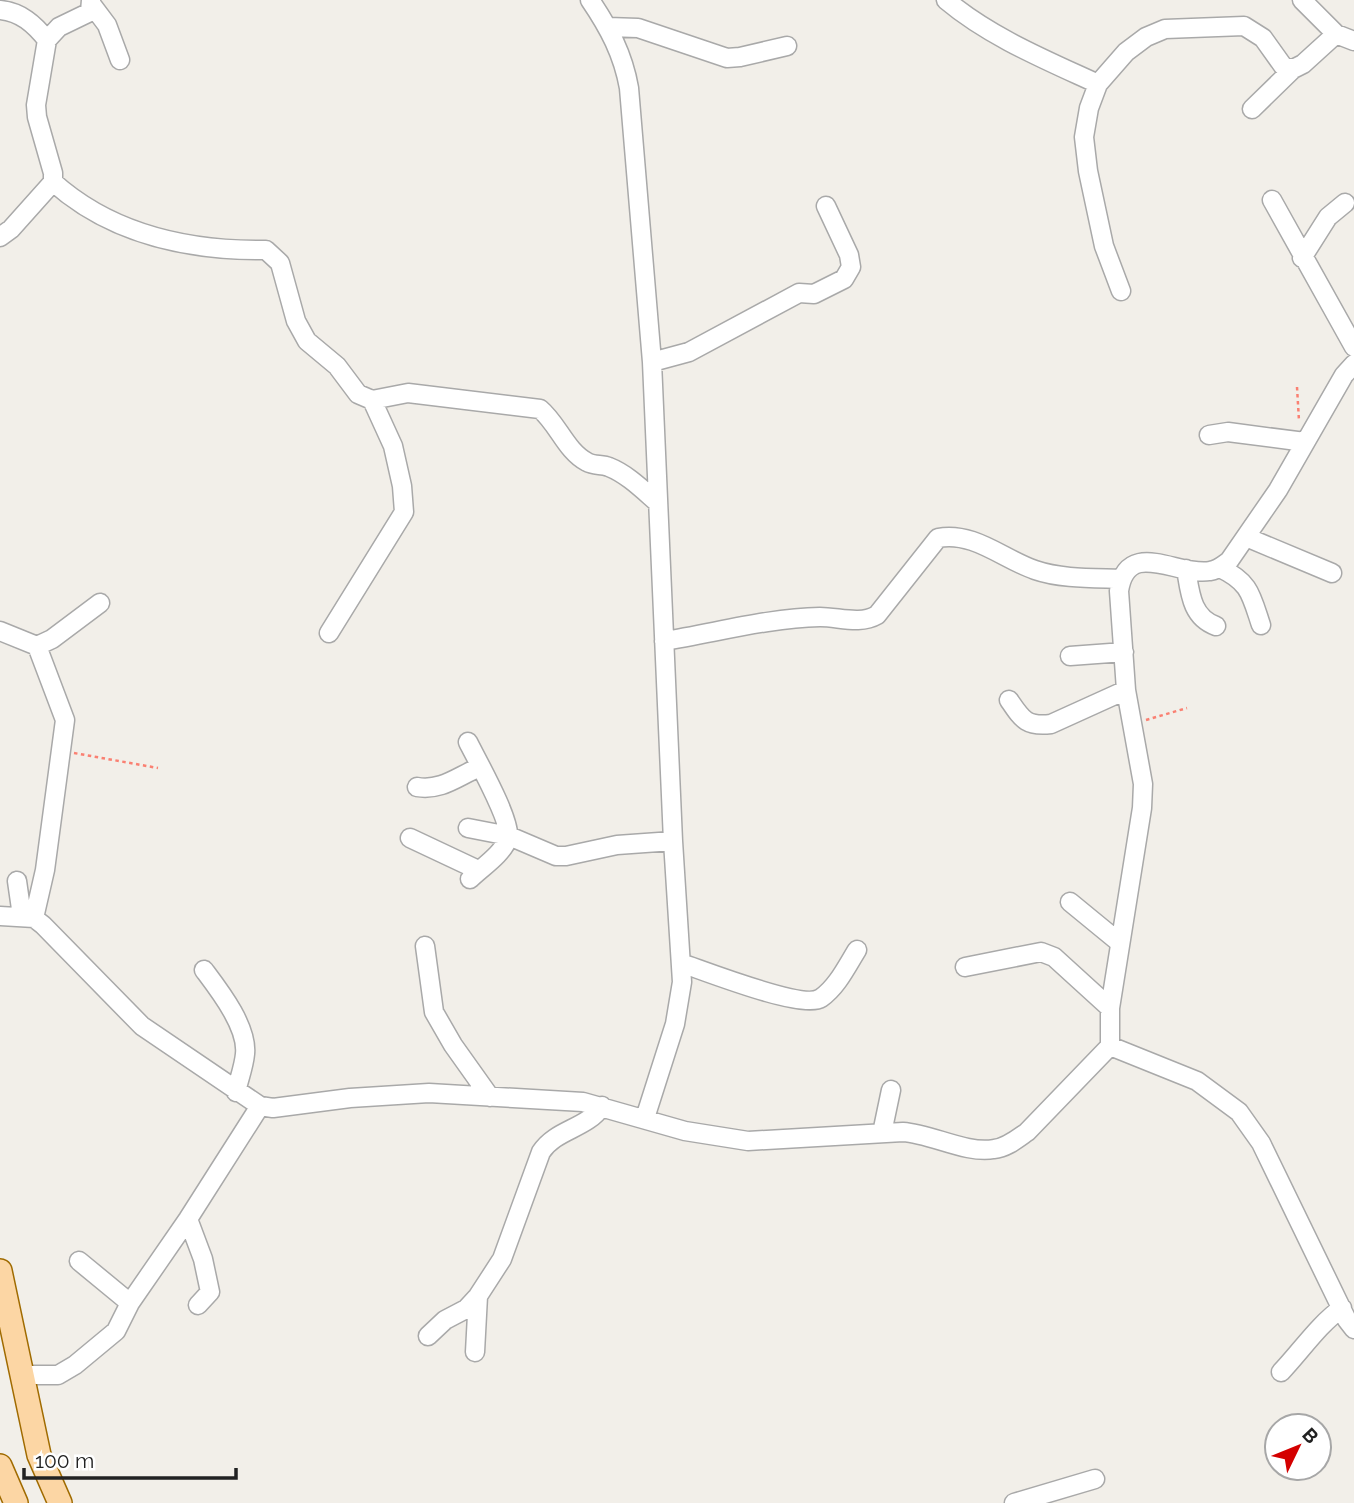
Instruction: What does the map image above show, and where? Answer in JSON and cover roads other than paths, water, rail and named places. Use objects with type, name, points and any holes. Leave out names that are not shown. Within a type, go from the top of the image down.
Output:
[{"type":"main road","points":[[0,1270],[39,1455],[60,1503]]},
{"type":"main road","points":[[0,1466],[16,1503]]},
{"type":"street","points":[[590,0],[608,27],[625,68],[629,88],[652,362],[673,841],[681,963],[680,1003],[645,1118]]},
{"type":"street","points":[[946,0],[961,13],[1019,47],[1098,84]]},
{"type":"street","points":[[1302,0],[1336,34],[1354,41]]},
{"type":"street","points":[[0,237],[11,229],[52,182],[53,173],[37,117],[36,104],[47,40],[59,27],[90,12],[92,3]]},
{"type":"street","points":[[92,3],[107,25],[120,60]]},
{"type":"street","points":[[0,10],[8,10],[26,18],[47,40]]},
{"type":"street","points":[[1121,290],[1104,246],[1087,171],[1084,137],[1089,108],[1098,84],[1126,52],[1146,37],[1165,29],[1244,26],[1263,38],[1283,66],[1293,69]]},
{"type":"street","points":[[608,27],[638,28],[727,58],[786,46]]},
{"type":"street","points":[[1252,109],[1293,69],[1303,64],[1336,34]]},
{"type":"street","points":[[52,182],[74,201],[121,226],[186,246],[231,251],[266,250],[280,263],[296,321],[307,341],[337,366],[358,394],[372,400],[408,393],[540,410],[551,419],[574,452],[588,463],[608,466],[630,479],[658,503]]},
{"type":"street","points":[[1272,200],[1354,347]]},
{"type":"street","points":[[1302,258],[1328,217],[1345,203]]},
{"type":"street","points":[[652,362],[689,352],[799,293],[814,294],[844,279],[851,267],[849,255],[825,206]]},
{"type":"street","points":[[0,916],[28,917],[43,925],[130,1016],[236,1092],[260,1106],[273,1108],[411,1093],[583,1102],[685,1131],[748,1140],[918,1133],[976,1149],[995,1149],[1013,1142],[1027,1132],[1110,1046],[1110,1008],[1142,808],[1143,783],[1126,690],[1119,591],[1121,579],[1127,570],[1136,564],[1150,562],[1209,572],[1229,561],[1278,490],[1303,442],[1344,375],[1354,364]]},
{"type":"street","points":[[329,633],[404,512],[402,486],[393,446],[372,400]]},
{"type":"street","points":[[1209,435],[1228,432],[1303,442]]},
{"type":"street","points":[[664,642],[779,621],[819,617],[866,621],[877,615],[938,538],[951,535],[985,546],[1035,570],[1062,575],[1121,579]]},
{"type":"street","points":[[1246,537],[1332,573]]},
{"type":"street","points":[[1220,568],[1236,575],[1249,589],[1261,625]]},
{"type":"street","points":[[1186,569],[1192,604],[1202,618],[1216,625]]},
{"type":"street","points":[[0,631],[37,646],[52,639],[100,603]]},
{"type":"street","points":[[28,917],[45,870],[65,720],[37,646]]},
{"type":"street","points":[[1070,656],[1124,652]]},
{"type":"street","points":[[1009,700],[1023,720],[1040,725],[1051,724],[1126,690]]},
{"type":"street","points":[[410,838],[474,875],[503,847],[509,836],[503,813],[468,742]]},
{"type":"street","points":[[417,787],[442,787],[460,775],[480,767]]},
{"type":"street","points":[[468,828],[509,836],[556,856],[617,845],[673,841]]},
{"type":"street","points":[[17,881],[28,917]]},
{"type":"street","points":[[1070,902],[1120,943]]},
{"type":"street","points":[[425,946],[434,1012],[453,1045],[490,1097]]},
{"type":"street","points":[[681,963],[788,999],[809,1002],[821,999],[838,980],[857,950]]},
{"type":"street","points":[[965,967],[1041,951],[1054,957],[1110,1008]]},
{"type":"street","points":[[204,970],[237,1021],[246,1051],[236,1092]]},
{"type":"street","points":[[1110,1046],[1197,1080],[1239,1112],[1261,1143],[1354,1329]]},
{"type":"street","points":[[882,1133],[891,1090]]},
{"type":"street","points":[[22,1375],[58,1375],[75,1365],[116,1331],[130,1303],[188,1219],[260,1106]]},
{"type":"street","points":[[428,1336],[445,1321],[466,1309],[478,1296],[508,1246],[546,1144],[591,1120],[602,1106]]},
{"type":"street","points":[[188,1219],[203,1259],[210,1292],[198,1305]]},
{"type":"street","points":[[79,1261],[130,1303]]},
{"type":"street","points":[[475,1352],[478,1296]]},
{"type":"street","points":[[1281,1371],[1326,1319],[1342,1308]]},
{"type":"street","points":[[1014,1503],[1095,1479]]}]
